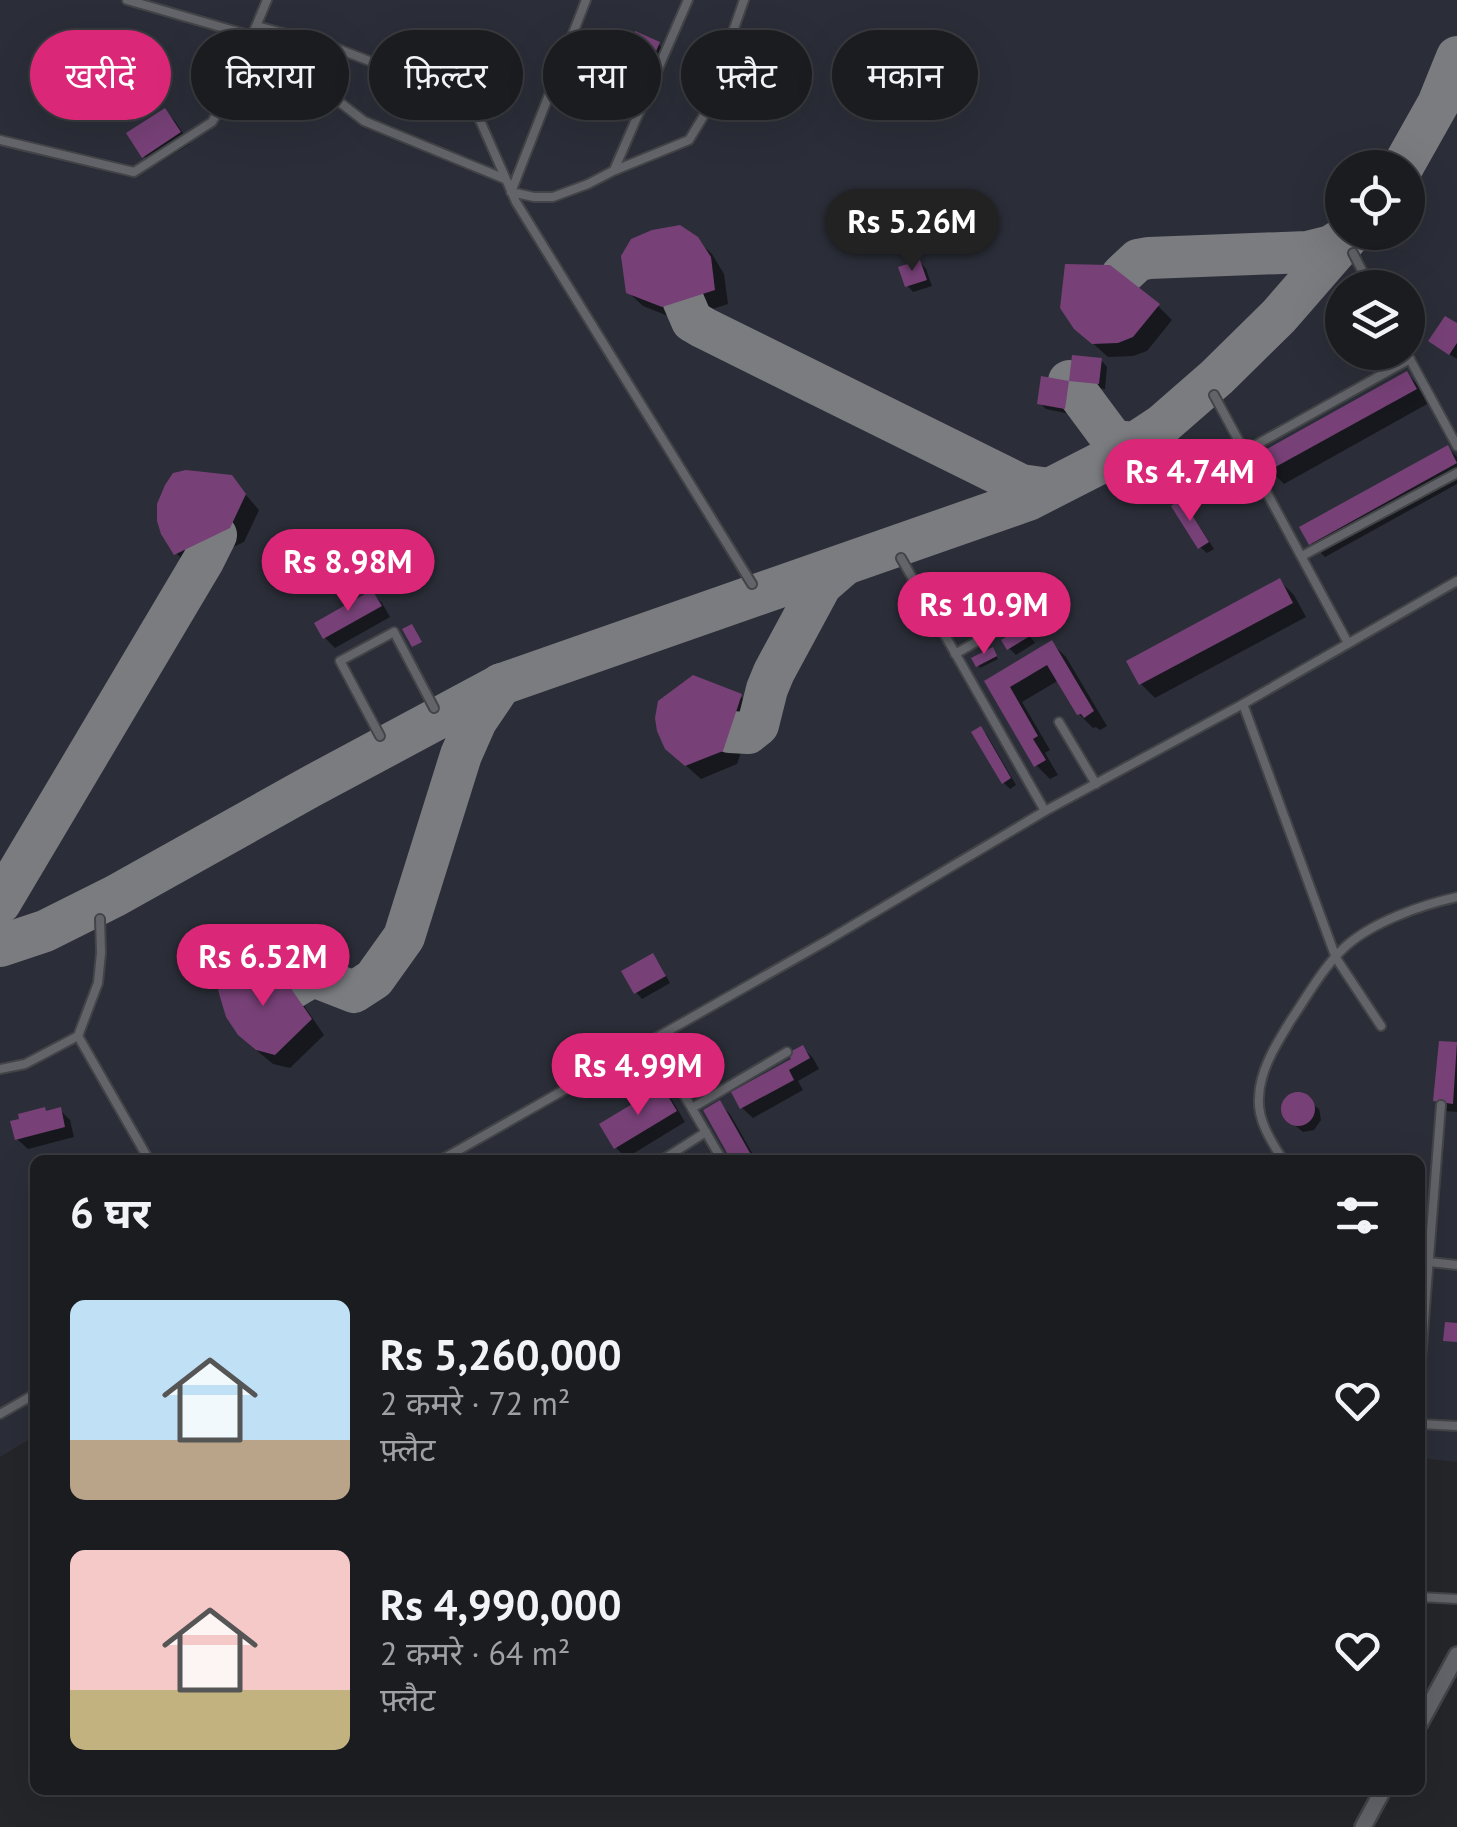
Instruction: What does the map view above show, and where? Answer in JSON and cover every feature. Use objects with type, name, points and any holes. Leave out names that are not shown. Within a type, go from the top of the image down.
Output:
[{"type":"street","points":[[1425,1714],[1457,1656]]},
{"type":"street","points":[[1362,1827],[1380,1795]]},
{"type":"lane","points":[[126,0],[231,30]]},
{"type":"lane","points":[[255,30],[267,0]]},
{"type":"lane","points":[[511,192],[586,0]]},
{"type":"lane","points":[[613,171],[688,0]]},
{"type":"lane","points":[[511,192],[534,198],[553,196],[689,140],[702,116],[744,0]]},
{"type":"lane","points":[[257,26],[272,30]]},
{"type":"lane","points":[[349,53],[471,100],[526,219],[752,584]]},
{"type":"lane","points":[[349,109],[364,121],[505,179]]},
{"type":"lane","points":[[0,140],[134,172],[213,120]]},
{"type":"lane","points":[[1353,253],[1362,270]]},
{"type":"lane","points":[[1245,451],[1384,370]]},
{"type":"lane","points":[[1416,370],[1457,446]]},
{"type":"lane","points":[[1214,395],[1348,643]]},
{"type":"lane","points":[[1302,556],[1457,473]]},
{"type":"lane","points":[[901,558],[1045,811]]},
{"type":"lane","points":[[450,1155],[828,940],[1045,811],[1457,582]]},
{"type":"lane","points":[[956,654],[1025,614]]},
{"type":"lane","points":[[380,736],[340,661],[394,632],[434,708]]},
{"type":"lane","points":[[1243,704],[1336,958],[1381,1026]]},
{"type":"lane","points":[[1059,722],[1096,784]]},
{"type":"lane","points":[[1279,1155],[1265,1131],[1258,1100],[1263,1072],[1318,978],[1345,947],[1374,926],[1457,897]]},
{"type":"lane","points":[[0,1069],[25,1064],[78,1036],[98,984],[102,953],[100,919]]},
{"type":"lane","points":[[78,1036],[145,1155]]},
{"type":"lane","points":[[652,1040],[719,1155]]},
{"type":"lane","points":[[692,1108],[786,1052]]},
{"type":"lane","points":[[1425,1252],[1440,1104]]},
{"type":"lane","points":[[670,1155],[706,1132]]},
{"type":"lane","points":[[1425,1262],[1457,1264]]},
{"type":"lane","points":[[0,1414],[30,1397]]},
{"type":"lane","points":[[1425,1424],[1457,1426]]},
{"type":"lane","points":[[1425,1596],[1457,1599]]},
{"type":"shaded area","points":[[0,0],[1457,0],[1457,1462],[1425,1459],[1425,1155],[30,1155],[30,1439],[0,1457]]},
{"type":"building","points":[[171,117],[181,132],[142,158],[126,133],[146,120]]},
{"type":"building","points":[[680,225],[698,237],[711,257],[715,290],[662,307],[626,293],[621,256],[631,239]]},
{"type":"building","points":[[920,260],[927,280],[905,287],[898,267]]},
{"type":"building","points":[[1065,264],[1110,265],[1160,304],[1133,337],[1118,343],[1092,344],[1074,329],[1060,308]]},
{"type":"building","points":[[1445,316],[1457,323],[1457,343],[1449,355],[1428,341]]},
{"type":"building","points":[[1072,355],[1102,358],[1099,384],[1069,381]]},
{"type":"building","points":[[1407,371],[1417,389],[1268,471],[1258,454]]},
{"type":"building","points":[[1041,376],[1069,381],[1065,409],[1037,404]]},
{"type":"building","points":[[1448,445],[1457,463],[1309,545],[1299,527]]},
{"type":"building","points":[[186,470],[232,475],[246,494],[230,528],[174,555],[161,534],[157,504],[173,473]]},
{"type":"building","points":[[1182,499],[1209,542],[1198,549],[1171,506]]},
{"type":"building","points":[[1280,578],[1293,603],[1139,685],[1126,661]]},
{"type":"building","points":[[372,590],[382,606],[323,639],[314,623]]},
{"type":"building","points":[[412,624],[422,642],[412,647],[402,629]]},
{"type":"building","points":[[1024,626],[1030,636],[1007,650],[1001,640]]},
{"type":"building","points":[[1052,640],[1094,711],[1084,718],[1077,715],[1047,665],[1010,687],[1038,736],[1033,739],[1046,760],[1034,767],[984,681]]},
{"type":"building","points":[[993,647],[997,656],[976,667],[971,658]]},
{"type":"building","points":[[693,675],[742,694],[723,751],[685,766],[665,749],[655,718],[658,701]]},
{"type":"building","points":[[981,726],[1011,778],[1002,784],[971,732]]},
{"type":"building","points":[[653,953],[666,976],[634,994],[621,971]]},
{"type":"building","points":[[249,963],[281,974],[312,1019],[275,1055],[256,1050],[238,1035],[226,1017],[218,990]]},
{"type":"building","points":[[1439,1041],[1457,1042],[1453,1104],[1433,1101]]},
{"type":"building","points":[[803,1045],[810,1058],[789,1070],[794,1080],[740,1109],[731,1092],[791,1059],[788,1053]]},
{"type":"building","points":[[662,1086],[677,1111],[614,1149],[599,1124]]},
{"type":"building","points":[[1298,1092],[1310,1097],[1315,1109],[1310,1121],[1298,1126],[1286,1121],[1281,1109],[1286,1097]]},
{"type":"building","points":[[720,1100],[751,1155],[728,1155],[703,1110]]},
{"type":"building","points":[[45,1107],[46,1111],[61,1107],[65,1127],[15,1140],[10,1121],[19,1119],[18,1114]]},
{"type":"building","points":[[1445,1322],[1457,1323],[1457,1342],[1443,1341]]},
{"type":"taxiway","points":[[1412,150],[1438,104],[1457,57]]},
{"type":"taxiway","points":[[1122,275],[1138,260],[1149,258],[1307,252],[1325,248]]},
{"type":"taxiway","points":[[0,946],[45,931],[115,896],[502,684],[1028,500],[1118,454],[1162,425],[1217,377],[1279,316],[1336,250]]},
{"type":"taxiway","points":[[683,300],[692,321],[704,328],[1021,485],[1049,489]]},
{"type":"taxiway","points":[[1069,381],[1109,435],[1117,441],[1135,443]]},
{"type":"taxiway","points":[[0,903],[216,535]]},
{"type":"taxiway","points":[[730,732],[748,733],[758,725],[774,672],[821,585],[844,565]]},
{"type":"taxiway","points":[[291,989],[313,976],[354,992],[374,979],[404,937],[461,755],[476,721],[501,684]]}]
